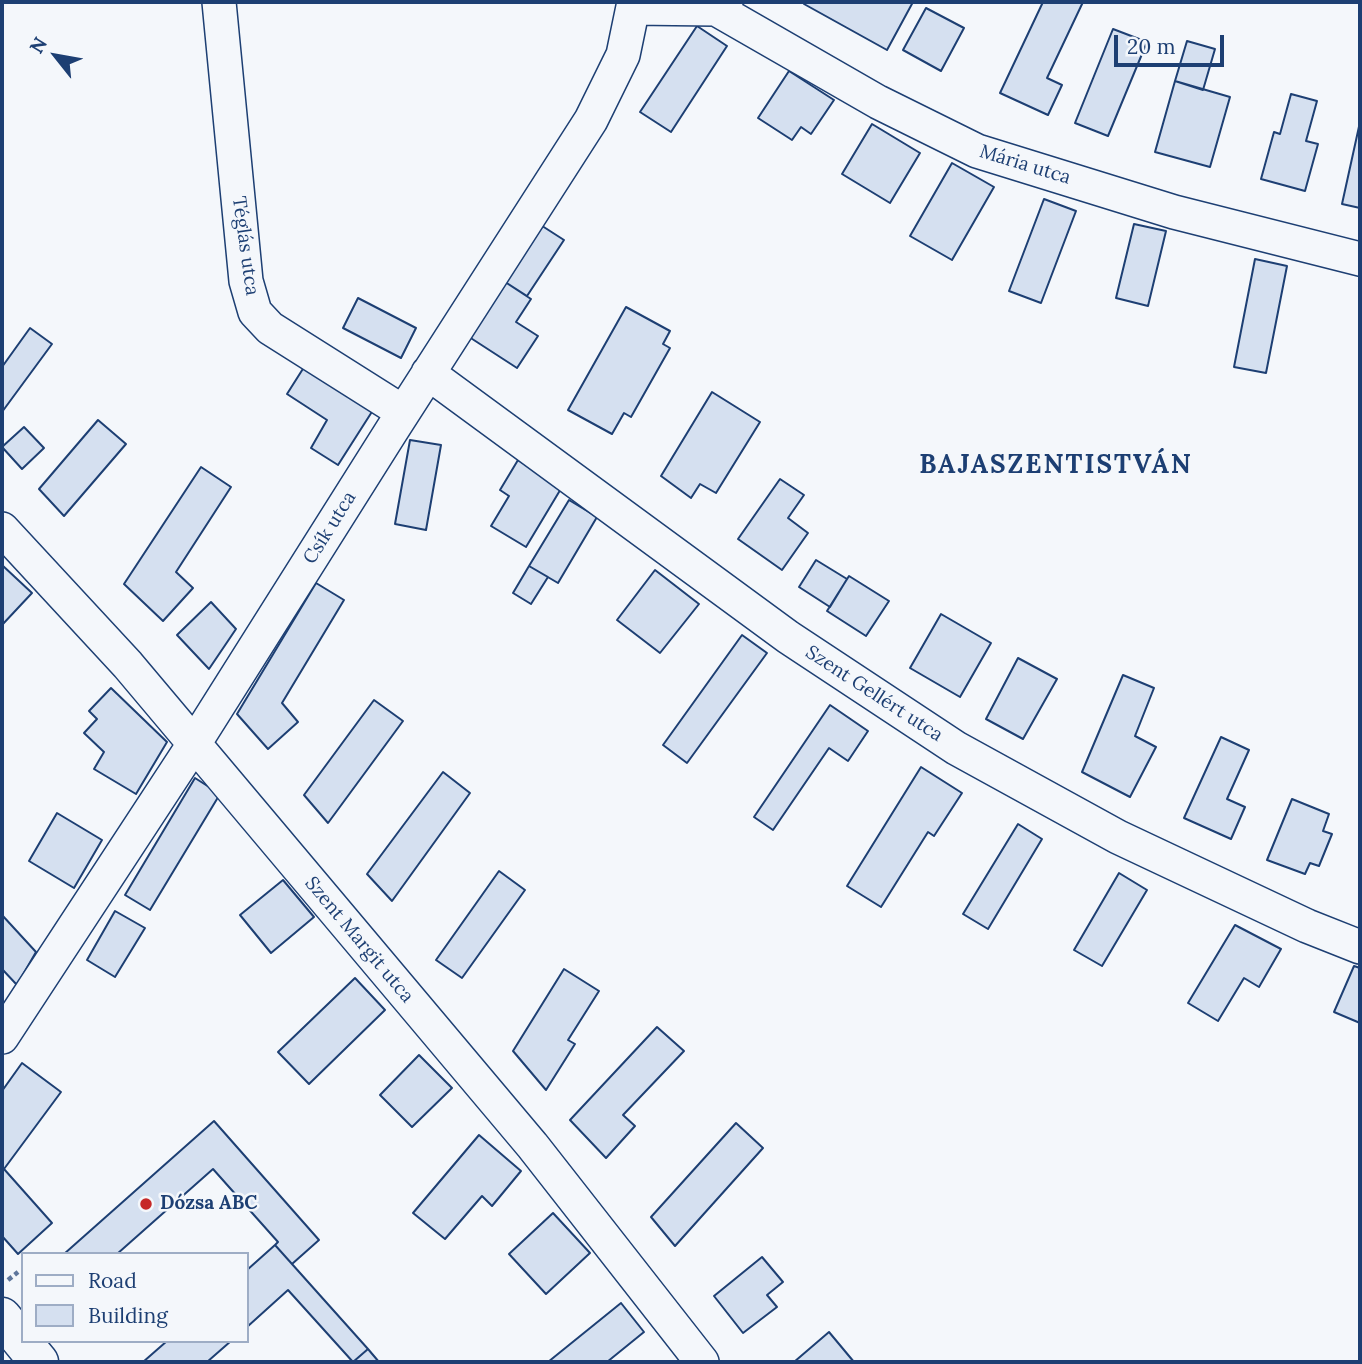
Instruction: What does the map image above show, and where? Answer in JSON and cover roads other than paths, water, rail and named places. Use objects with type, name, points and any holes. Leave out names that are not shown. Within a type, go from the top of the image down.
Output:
[{"type":"main road","points":[[2,1317],[21,1340]]},
{"type":"main road","points":[[23,1343],[39,1362]]},
{"type":"street","name":"Téglás utca","points":[[219,2],[246,281],[255,312],[270,328],[403,412]]},
{"type":"street","name":"Csík utca","points":[[2,1037],[194,744],[591,120],[624,55],[633,5],[721,5]]},
{"type":"street","name":"Mária utca","points":[[721,5],[878,102],[977,151],[1174,212],[1360,259]]},
{"type":"street","name":"Szent Gellért utca","points":[[428,373],[788,636],[956,748],[1118,837],[1307,926],[1360,947]]},
{"type":"street","name":"Szent Margit utca","points":[[2,529],[128,665],[532,1145],[702,1362]]},
{"type":"place","name":"Dózsa ABC","points":[[146,1204]]},
{"type":"district","name":"BAJASZENTISTVÁN","points":[[1056,466]]}]
